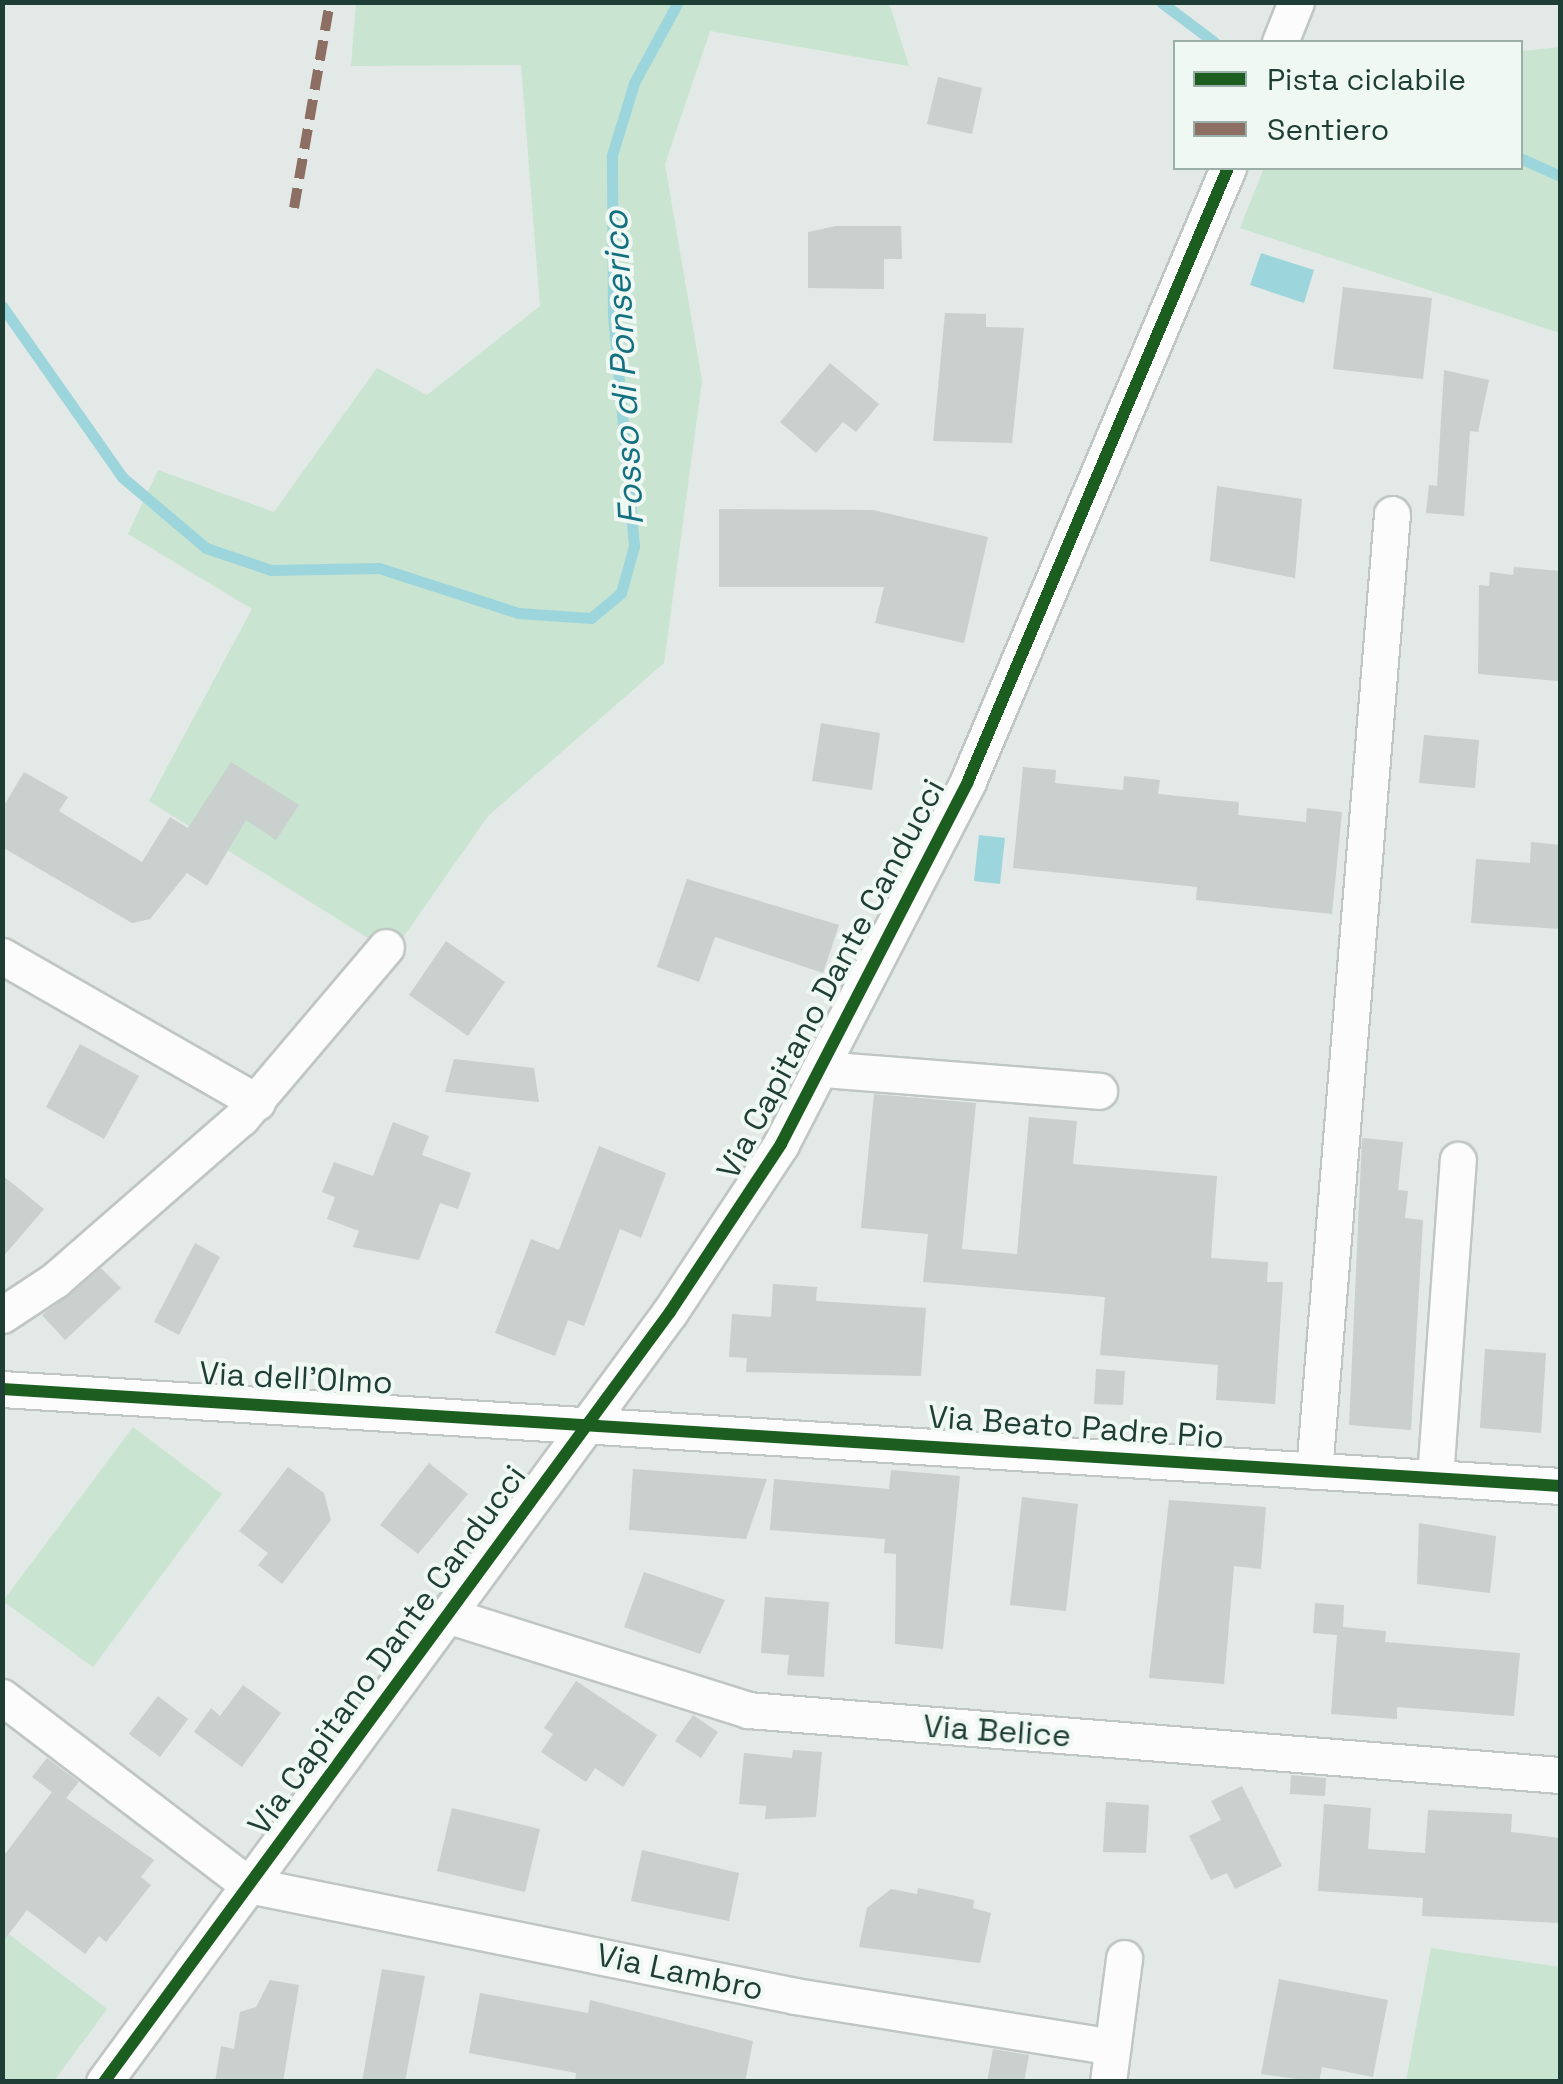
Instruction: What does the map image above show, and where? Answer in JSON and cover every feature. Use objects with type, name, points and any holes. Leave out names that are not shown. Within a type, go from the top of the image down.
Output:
[{"type":"street","name":"Via Capitano Dante Canducci","points":[[104,2082],[730,1224],[822,1069],[991,730],[1227,170]]},
{"type":"street","points":[[1314,1471],[1392,514]]},
{"type":"street","points":[[2,1314],[76,1262],[257,1102],[386,947]]},
{"type":"street","points":[[2,956],[257,1102]]},
{"type":"street","points":[[822,1069],[1098,1091]]},
{"type":"street","points":[[1435,1478],[1458,1160]]},
{"type":"street","name":"Via dell'Olmo","points":[[2,1389],[587,1422]]},
{"type":"street","name":"Via Beato Padre Pio","points":[[587,1422],[1560,1486]]},
{"type":"street","name":"Via Belice","points":[[447,1615],[663,1688],[758,1711],[1560,1775]]},
{"type":"street","points":[[2,1698],[250,1885]]},
{"type":"street","name":"Via Lambro","points":[[250,1885],[1110,2064]]},
{"type":"street","points":[[1110,2064],[1124,1958]]},
{"type":"green space","points":[[356,3],[889,3],[909,66],[710,31],[665,164],[702,381],[664,663],[488,816],[392,953],[149,801],[252,609],[128,534],[158,470],[274,512],[377,368],[427,395],[540,306],[521,65],[351,66]]},
{"type":"green space","points":[[1560,47],[1560,333],[1240,228],[1263,170],[1523,170],[1523,51]]},
{"type":"green space","points":[[133,1427],[222,1494],[93,1667],[3,1601]]},
{"type":"green space","points":[[2,1929],[107,2009],[54,2081],[3,2081]]},
{"type":"green space","points":[[1431,1948],[1560,1967],[1560,2081],[1406,2081]]},
{"type":"water","points":[[1261,253],[1314,270],[1304,303],[1250,285]]},
{"type":"water","points":[[979,835],[1005,838],[1000,884],[974,881]]},
{"type":"building","points":[[938,77],[982,88],[972,134],[927,124]]},
{"type":"building","points":[[836,226],[901,226],[902,259],[884,259],[884,289],[808,288],[808,232]]},
{"type":"building","points":[[1343,287],[1432,298],[1423,379],[1333,369]]},
{"type":"building","points":[[945,313],[986,314],[986,327],[1024,328],[1012,443],[933,441]]},
{"type":"building","points":[[830,363],[879,404],[856,432],[843,422],[816,453],[780,422]]},
{"type":"building","points":[[1444,370],[1489,380],[1478,432],[1470,431],[1464,516],[1426,513],[1429,485],[1437,486]]},
{"type":"building","points":[[1217,486],[1302,499],[1295,578],[1210,561]]},
{"type":"building","points":[[719,509],[873,510],[988,537],[964,643],[875,623],[884,587],[719,587]]},
{"type":"building","points":[[1514,567],[1560,571],[1558,681],[1478,674],[1479,585],[1489,586],[1490,572],[1513,575]]},
{"type":"building","points":[[821,723],[880,733],[872,790],[812,781]]},
{"type":"building","points":[[1424,735],[1479,740],[1475,788],[1419,783]]},
{"type":"building","points":[[231,762],[299,805],[276,840],[246,820],[207,886],[187,873],[150,919],[132,923],[2,847],[2,809],[24,772],[68,797],[59,811],[142,862],[170,817],[188,828]]},
{"type":"building","points":[[1023,767],[1056,770],[1055,783],[1123,790],[1124,776],[1160,780],[1158,794],[1239,802],[1238,815],[1306,822],[1307,808],[1342,812],[1332,914],[1196,900],[1197,887],[1013,868]]},
{"type":"building","points":[[1531,842],[1560,845],[1560,929],[1471,923],[1476,859],[1530,863]]},
{"type":"building","points":[[687,879],[839,925],[823,973],[715,937],[699,982],[657,967]]},
{"type":"building","points":[[446,941],[505,982],[468,1036],[409,995]]},
{"type":"building","points":[[80,1044],[139,1076],[104,1139],[46,1107]]},
{"type":"building","points":[[454,1059],[534,1068],[539,1102],[445,1092]]},
{"type":"building","points":[[874,1094],[976,1103],[962,1249],[1017,1254],[1029,1117],[1077,1121],[1073,1164],[1217,1176],[1211,1258],[1268,1262],[1267,1282],[1283,1282],[1275,1404],[1216,1400],[1218,1365],[1100,1355],[1105,1297],[923,1282],[928,1234],[861,1228]]},
{"type":"building","points":[[393,1122],[429,1136],[422,1155],[471,1173],[458,1209],[440,1203],[419,1260],[353,1247],[359,1231],[327,1219],[335,1197],[322,1192],[334,1162],[373,1176]]},
{"type":"building","points":[[1362,1138],[1403,1142],[1398,1190],[1408,1191],[1405,1218],[1423,1220],[1411,1430],[1349,1425]]},
{"type":"building","points":[[599,1146],[666,1173],[641,1238],[620,1229],[584,1326],[568,1320],[555,1356],[495,1333],[531,1239],[559,1250]]},
{"type":"building","points":[[2,1175],[44,1209],[2,1258]]},
{"type":"building","points":[[195,1243],[220,1257],[179,1335],[154,1322]]},
{"type":"building","points":[[101,1268],[121,1288],[65,1340],[42,1315]]},
{"type":"building","points":[[773,1284],[817,1287],[816,1301],[926,1308],[921,1376],[746,1372],[747,1358],[729,1357],[732,1314],[771,1317]]},
{"type":"building","points":[[1485,1349],[1546,1353],[1541,1433],[1480,1428]]},
{"type":"building","points":[[1096,1369],[1125,1371],[1123,1405],[1094,1404]]},
{"type":"building","points":[[429,1463],[468,1494],[418,1554],[380,1525]]},
{"type":"building","points":[[288,1467],[324,1493],[331,1520],[282,1584],[258,1565],[268,1553],[239,1531]]},
{"type":"building","points":[[633,1469],[767,1479],[746,1539],[629,1530]]},
{"type":"building","points":[[891,1470],[960,1476],[943,1649],[895,1644],[896,1554],[884,1553],[885,1539],[770,1530],[774,1479],[889,1489]]},
{"type":"building","points":[[1022,1497],[1078,1504],[1066,1611],[1010,1605]]},
{"type":"building","points":[[1169,1500],[1266,1507],[1261,1569],[1234,1566],[1224,1684],[1149,1678]]},
{"type":"building","points":[[1419,1523],[1496,1536],[1490,1593],[1417,1584]]},
{"type":"building","points":[[644,1572],[725,1600],[700,1654],[624,1627]]},
{"type":"building","points":[[765,1597],[829,1602],[824,1677],[787,1675],[789,1655],[761,1653]]},
{"type":"building","points":[[1315,1603],[1344,1605],[1343,1627],[1386,1631],[1385,1642],[1520,1653],[1514,1716],[1397,1707],[1397,1719],[1331,1714],[1337,1635],[1313,1633]]},
{"type":"building","points":[[576,1681],[657,1735],[623,1787],[595,1768],[586,1782],[541,1752],[553,1734],[544,1728]]},
{"type":"building","points":[[243,1685],[281,1713],[242,1767],[194,1732],[211,1708],[220,1716]]},
{"type":"building","points":[[158,1696],[188,1719],[160,1757],[129,1734]]},
{"type":"building","points":[[693,1715],[718,1732],[701,1758],[675,1741]]},
{"type":"building","points":[[793,1750],[822,1752],[816,1817],[765,1819],[766,1806],[739,1804],[744,1753],[792,1758]]},
{"type":"building","points":[[47,1758],[79,1782],[66,1798],[154,1860],[141,1877],[151,1885],[106,1942],[99,1936],[85,1954],[27,1910],[2,1943],[2,1858],[52,1792],[32,1777]]},
{"type":"building","points":[[1291,1775],[1326,1778],[1325,1796],[1290,1794]]},
{"type":"building","points":[[1242,1786],[1282,1866],[1235,1889],[1227,1873],[1211,1880],[1189,1836],[1221,1820],[1211,1801]]},
{"type":"building","points":[[1106,1802],[1149,1805],[1146,1853],[1103,1852]]},
{"type":"building","points":[[1324,1804],[1371,1808],[1368,1849],[1425,1853],[1428,1810],[1512,1814],[1511,1832],[1560,1838],[1560,1923],[1422,1916],[1423,1898],[1318,1891]]},
{"type":"building","points":[[452,1808],[540,1829],[525,1892],[437,1871]]},
{"type":"building","points":[[642,1850],[739,1873],[729,1921],[631,1901]]},
{"type":"building","points":[[918,1888],[974,1900],[973,1908],[991,1913],[980,1963],[859,1947],[867,1908],[891,1889],[917,1894]]},
{"type":"building","points":[[382,1969],[425,1976],[405,2082],[362,2082]]},
{"type":"building","points":[[1279,1979],[1388,2000],[1373,2077],[1322,2067],[1319,2082],[1261,2074]]},
{"type":"building","points":[[270,1980],[299,1985],[283,2082],[215,2082],[221,2046],[234,2049],[240,2012],[256,2007]]},
{"type":"building","points":[[480,1993],[588,2013],[590,2000],[753,2041],[745,2082],[575,2082],[576,2073],[469,2053]]},
{"type":"building","points":[[993,2049],[1029,2055],[1024,2082],[987,2082]]},
{"type":"waterway","name":"Fosso di Ponserico","points":[[2,306],[122,477],[206,548],[271,570],[379,568],[518,613],[591,618],[621,593],[634,546],[613,314],[612,155],[634,83],[678,2]]},
{"type":"waterway","name":"Fosso di Ponserico","points":[[1161,2],[1211,40]]},
{"type":"waterway","name":"Fosso di Ponserico","points":[[1523,159],[1560,176]]},
{"type":"marked path","points":[[294,208],[330,2]]},
{"type":"cycle path","points":[[104,2082],[670,1312],[781,1144],[968,781],[1227,170]]},
{"type":"cycle path","points":[[2,1389],[1560,1486]]}]
